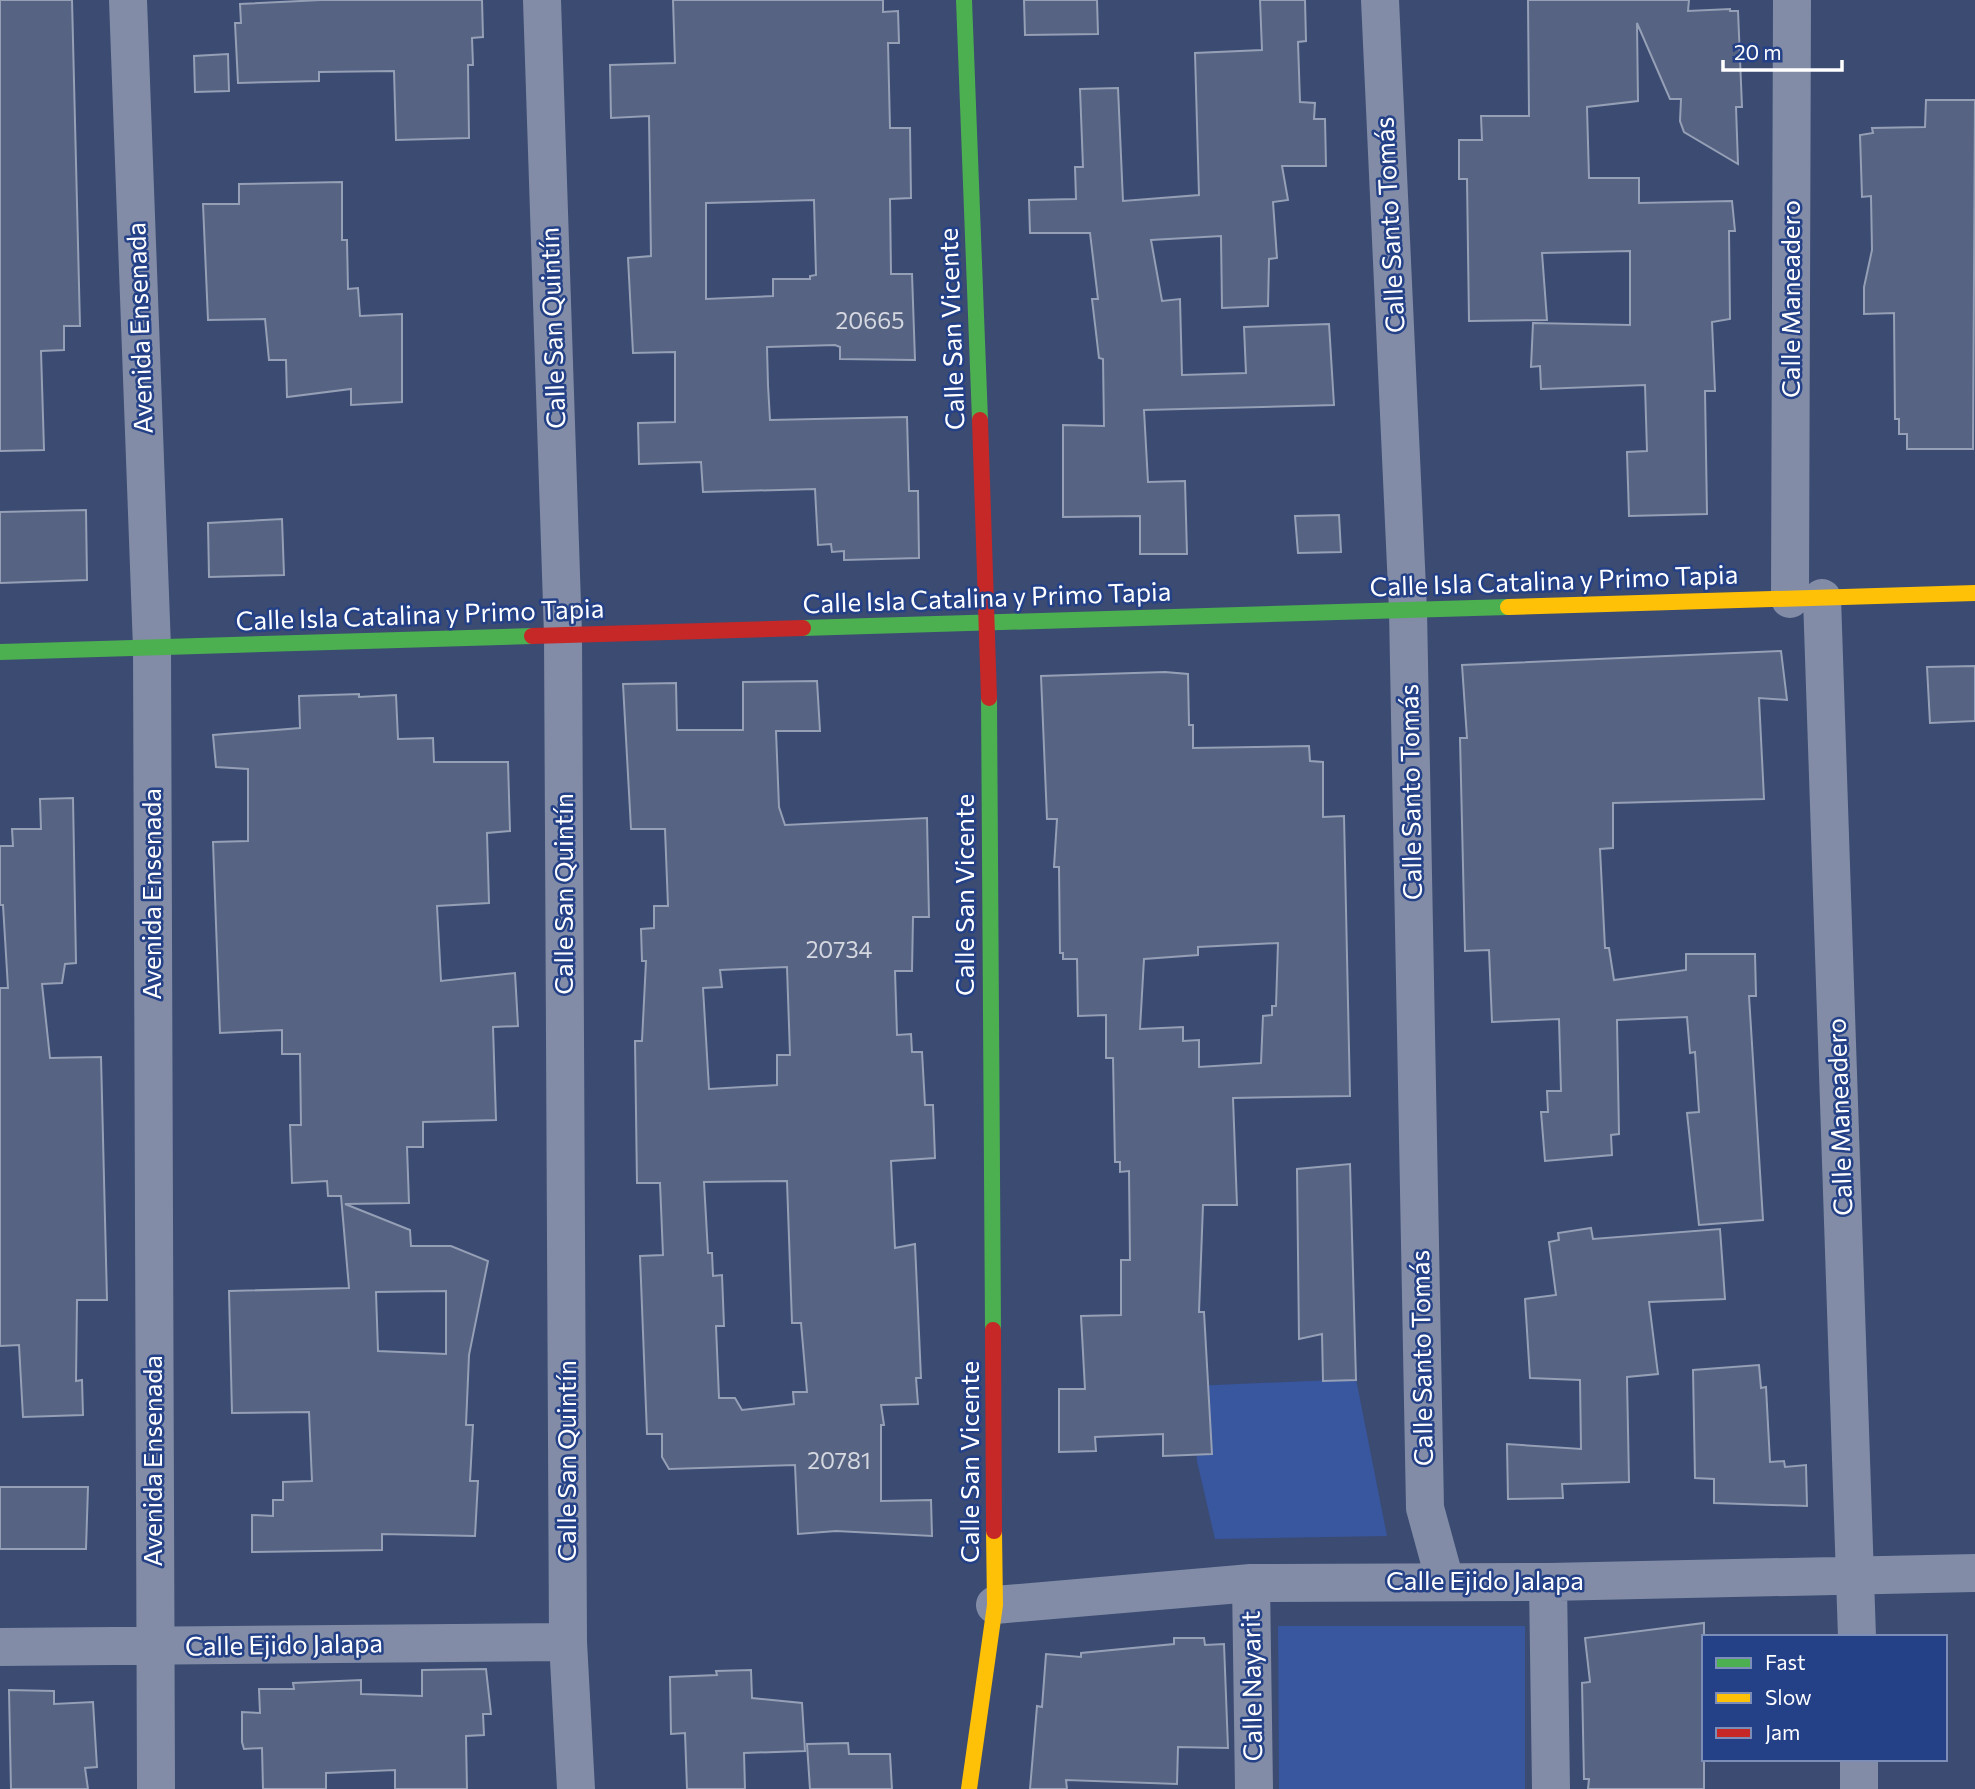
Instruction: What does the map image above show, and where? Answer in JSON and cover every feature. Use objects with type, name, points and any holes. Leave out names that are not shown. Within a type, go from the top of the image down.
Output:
[{"type":"street","name":"Avenida Ensenada","points":[[128,0],[152,648],[153,1646],[156,1789]]},
{"type":"street","name":"Calle San Quintín","points":[[542,0],[563,635],[568,1642],[576,1789]]},
{"type":"street","name":"Calle San Vicente","points":[[964,0],[988,623],[995,1605],[969,1789]]},
{"type":"street","name":"Calle Santo Tomás","points":[[1380,0],[1408,610],[1425,1508],[1445,1581]]},
{"type":"street","name":"Calle Maneadero","points":[[1792,0],[1806,598],[1857,1635]]},
{"type":"street","name":"Calle Isla Catalina y Primo Tapia","points":[[0,652],[1975,593]]},
{"type":"street","name":"Calle Ejido Jalapa","points":[[995,1605],[1251,1583],[1548,1581],[1975,1573]]},
{"type":"street","points":[[1548,1581],[1551,1789]]},
{"type":"street","name":"Calle Nayarit","points":[[1251,1583],[1254,1789]]},
{"type":"street","name":"Calle Ejido Jalapa","points":[[0,1647],[568,1642]]},
{"type":"street","points":[[1859,1761],[1859,1789]]},
{"type":"shaded area","points":[[1356,1379],[1387,1536],[1215,1539],[1197,1461],[1193,1386]]},
{"type":"shaded area","points":[[1278,1626],[1525,1626],[1525,1789],[1279,1789]]},
{"type":"building","points":[[0,0],[72,0],[80,326],[64,326],[64,350],[41,351],[44,450],[0,451]]},
{"type":"building","points":[[321,0],[482,0],[483,37],[472,38],[473,65],[468,65],[469,138],[396,140],[394,71],[319,72],[319,81],[238,83],[235,23],[241,23],[240,4]]},
{"type":"building","points":[[673,0],[883,0],[883,12],[898,11],[899,43],[888,43],[890,128],[910,128],[911,198],[890,199],[891,274],[912,274],[915,360],[840,359],[840,347],[835,345],[767,347],[768,385],[770,420],[907,417],[909,491],[918,491],[919,558],[844,560],[844,551],[832,552],[831,544],[818,545],[815,489],[703,492],[701,462],[639,464],[638,423],[675,422],[675,352],[633,353],[628,258],[651,256],[649,116],[611,118],[610,65],[675,63]],"holes":[[[814,200],[816,275],[810,276],[810,279],[773,279],[773,296],[706,299],[706,203]]]},
{"type":"building","points":[[1024,0],[1097,0],[1098,34],[1025,35]]},
{"type":"building","points":[[1260,0],[1305,0],[1306,41],[1298,42],[1300,102],[1315,103],[1314,119],[1325,119],[1326,166],[1282,166],[1288,200],[1273,202],[1277,258],[1269,259],[1268,306],[1222,308],[1221,236],[1151,240],[1162,301],[1180,299],[1182,375],[1246,373],[1244,327],[1329,324],[1334,405],[1144,410],[1148,482],[1185,481],[1187,554],[1140,554],[1140,516],[1063,517],[1063,425],[1104,426],[1103,359],[1099,358],[1092,299],[1098,299],[1090,233],[1030,233],[1029,200],[1076,199],[1075,167],[1083,167],[1080,89],[1118,88],[1123,201],[1199,195],[1195,53],[1262,50]]},
{"type":"building","points":[[1528,0],[1689,0],[1688,11],[1738,11],[1742,107],[1736,107],[1738,164],[1684,132],[1680,121],[1681,99],[1670,99],[1637,23],[1638,101],[1587,107],[1589,178],[1639,178],[1639,203],[1732,201],[1735,231],[1729,231],[1730,319],[1712,322],[1715,391],[1705,391],[1707,514],[1629,516],[1627,452],[1647,451],[1645,385],[1541,389],[1540,366],[1531,367],[1533,323],[1630,325],[1630,251],[1542,253],[1547,320],[1469,321],[1467,179],[1459,179],[1459,140],[1482,140],[1481,116],[1529,116]]},
{"type":"building","points":[[228,54],[229,91],[195,92],[194,56]]},
{"type":"building","points":[[1926,100],[1975,100],[1973,449],[1907,449],[1907,434],[1899,434],[1899,419],[1895,419],[1894,313],[1864,314],[1864,287],[1872,250],[1871,196],[1862,197],[1860,135],[1873,133],[1872,128],[1925,127]]},
{"type":"building","points":[[342,182],[342,240],[347,240],[348,289],[358,288],[360,316],[402,314],[402,402],[351,405],[351,389],[287,397],[286,360],[269,360],[265,319],[208,320],[203,204],[239,204],[239,184]]},
{"type":"building","points":[[86,510],[87,580],[0,583],[0,512]]},
{"type":"building","points":[[1339,515],[1341,552],[1298,553],[1295,516]]},
{"type":"building","points":[[282,519],[284,575],[209,577],[208,523]]},
{"type":"building","points":[[1781,651],[1787,700],[1759,698],[1764,799],[1613,803],[1613,848],[1600,849],[1605,948],[1609,948],[1614,980],[1686,970],[1686,954],[1755,954],[1756,996],[1749,996],[1763,1220],[1699,1225],[1687,1113],[1699,1112],[1695,1052],[1690,1053],[1687,1017],[1617,1020],[1619,1134],[1611,1135],[1612,1155],[1545,1161],[1541,1112],[1548,1112],[1547,1091],[1561,1091],[1559,1019],[1492,1022],[1489,950],[1465,951],[1460,738],[1467,738],[1462,665]]},
{"type":"building","points":[[1975,666],[1975,721],[1930,723],[1927,667]]},
{"type":"building","points":[[1165,672],[1188,674],[1189,725],[1193,725],[1193,748],[1309,746],[1310,761],[1323,762],[1323,817],[1344,816],[1350,1096],[1233,1098],[1237,1205],[1203,1205],[1199,1312],[1204,1312],[1212,1454],[1163,1456],[1163,1434],[1095,1437],[1096,1451],[1059,1452],[1059,1389],[1085,1389],[1081,1316],[1121,1315],[1121,1260],[1130,1260],[1129,1171],[1120,1172],[1120,1162],[1115,1162],[1113,1058],[1106,1058],[1106,1015],[1078,1016],[1077,959],[1063,959],[1063,953],[1060,953],[1059,867],[1054,867],[1057,819],[1047,819],[1041,676]],"holes":[[[1278,943],[1276,1006],[1272,1006],[1272,1015],[1263,1016],[1261,1063],[1199,1067],[1199,1040],[1183,1041],[1183,1027],[1140,1029],[1144,959],[1198,955],[1198,947]]]},
{"type":"building","points":[[817,681],[820,731],[776,731],[779,807],[785,825],[927,818],[929,917],[913,917],[912,971],[895,971],[897,1035],[911,1034],[912,1052],[922,1052],[925,1105],[933,1105],[935,1158],[891,1161],[895,1248],[915,1244],[921,1378],[916,1378],[918,1404],[881,1405],[884,1425],[881,1425],[881,1501],[931,1500],[932,1536],[836,1531],[798,1534],[795,1465],[669,1469],[662,1457],[662,1434],[647,1434],[640,1256],[663,1255],[660,1183],[637,1183],[635,1041],[642,1041],[646,961],[642,961],[641,929],[654,928],[654,906],[668,906],[665,829],[631,829],[623,684],[676,683],[677,730],[743,730],[743,682]],"holes":[[[787,967],[790,1055],[777,1055],[777,1085],[709,1089],[703,988],[722,987],[720,970]],[[787,1181],[792,1323],[801,1323],[807,1392],[793,1392],[794,1404],[742,1410],[735,1398],[719,1398],[716,1326],[724,1326],[722,1275],[713,1276],[712,1253],[708,1253],[704,1182]]]},
{"type":"building","points":[[396,695],[398,739],[433,738],[434,762],[508,762],[510,831],[487,833],[489,903],[437,906],[441,981],[515,973],[518,1026],[493,1027],[496,1120],[423,1122],[423,1147],[407,1147],[409,1203],[345,1204],[410,1230],[411,1246],[451,1246],[488,1261],[469,1355],[466,1425],[473,1425],[470,1481],[478,1481],[475,1536],[382,1534],[382,1550],[252,1552],[252,1515],[273,1516],[273,1500],[283,1500],[283,1482],[312,1481],[309,1412],[232,1413],[229,1291],[349,1288],[341,1196],[328,1196],[327,1181],[292,1183],[290,1125],[301,1125],[300,1054],[282,1054],[282,1030],[220,1033],[213,842],[248,841],[248,769],[216,767],[213,735],[300,728],[299,696]],"holes":[[[446,1291],[446,1354],[378,1351],[376,1292]]]},
{"type":"building","points":[[73,798],[76,963],[65,964],[62,983],[42,984],[50,1058],[101,1057],[107,1300],[77,1300],[76,1381],[82,1380],[83,1415],[23,1417],[19,1345],[0,1346],[0,988],[8,988],[3,905],[0,905],[0,846],[13,846],[12,829],[41,829],[40,799]]},
{"type":"building","points":[[1350,1164],[1356,1380],[1323,1381],[1322,1334],[1299,1339],[1297,1169]]},
{"type":"building","points":[[1591,1228],[1593,1239],[1720,1229],[1725,1299],[1649,1302],[1658,1374],[1627,1377],[1629,1482],[1562,1484],[1563,1498],[1508,1499],[1507,1444],[1581,1449],[1580,1380],[1530,1378],[1525,1299],[1556,1295],[1549,1242],[1559,1240],[1558,1233]]},
{"type":"building","points":[[1759,1365],[1761,1388],[1766,1387],[1770,1462],[1784,1461],[1785,1467],[1806,1465],[1807,1506],[1714,1503],[1714,1479],[1695,1478],[1693,1370]]},
{"type":"building","points":[[0,1487],[88,1487],[86,1549],[0,1549]]},
{"type":"building","points":[[1704,1623],[1704,1789],[1588,1789],[1589,1779],[1584,1779],[1582,1683],[1590,1682],[1585,1638]]},
{"type":"building","points":[[1174,1638],[1204,1638],[1205,1645],[1224,1644],[1228,1748],[1178,1747],[1177,1784],[1066,1780],[1067,1789],[1030,1789],[1037,1706],[1042,1707],[1046,1654],[1081,1657],[1081,1653],[1174,1644]]},
{"type":"building","points":[[486,1669],[491,1714],[483,1714],[484,1735],[466,1736],[467,1789],[395,1789],[395,1770],[326,1773],[326,1789],[263,1789],[262,1748],[244,1749],[242,1712],[260,1713],[259,1689],[294,1689],[293,1683],[361,1680],[361,1694],[422,1696],[422,1670]]},
{"type":"building","points":[[751,1670],[752,1698],[802,1703],[805,1751],[744,1753],[745,1789],[687,1789],[685,1733],[671,1734],[670,1677]]},
{"type":"building","points":[[9,1690],[54,1691],[54,1704],[93,1702],[97,1767],[85,1768],[88,1789],[11,1789]]},
{"type":"building","points":[[848,1743],[849,1754],[890,1754],[892,1789],[810,1789],[807,1744]]},
{"type":"traffic: fast","points":[[964,0],[980,420]]},
{"type":"traffic: fast","points":[[803,628],[1508,607]]},
{"type":"traffic: fast","points":[[0,652],[532,636]]},
{"type":"traffic: fast","points":[[989,698],[993,1330]]},
{"type":"traffic: slow","points":[[1508,607],[1975,593]]},
{"type":"traffic: slow","points":[[969,1789],[995,1605],[994,1531]]},
{"type":"traffic: jam","points":[[980,420],[989,698]]},
{"type":"traffic: jam","points":[[532,636],[803,628]]},
{"type":"traffic: jam","points":[[993,1330],[994,1531]]}]
